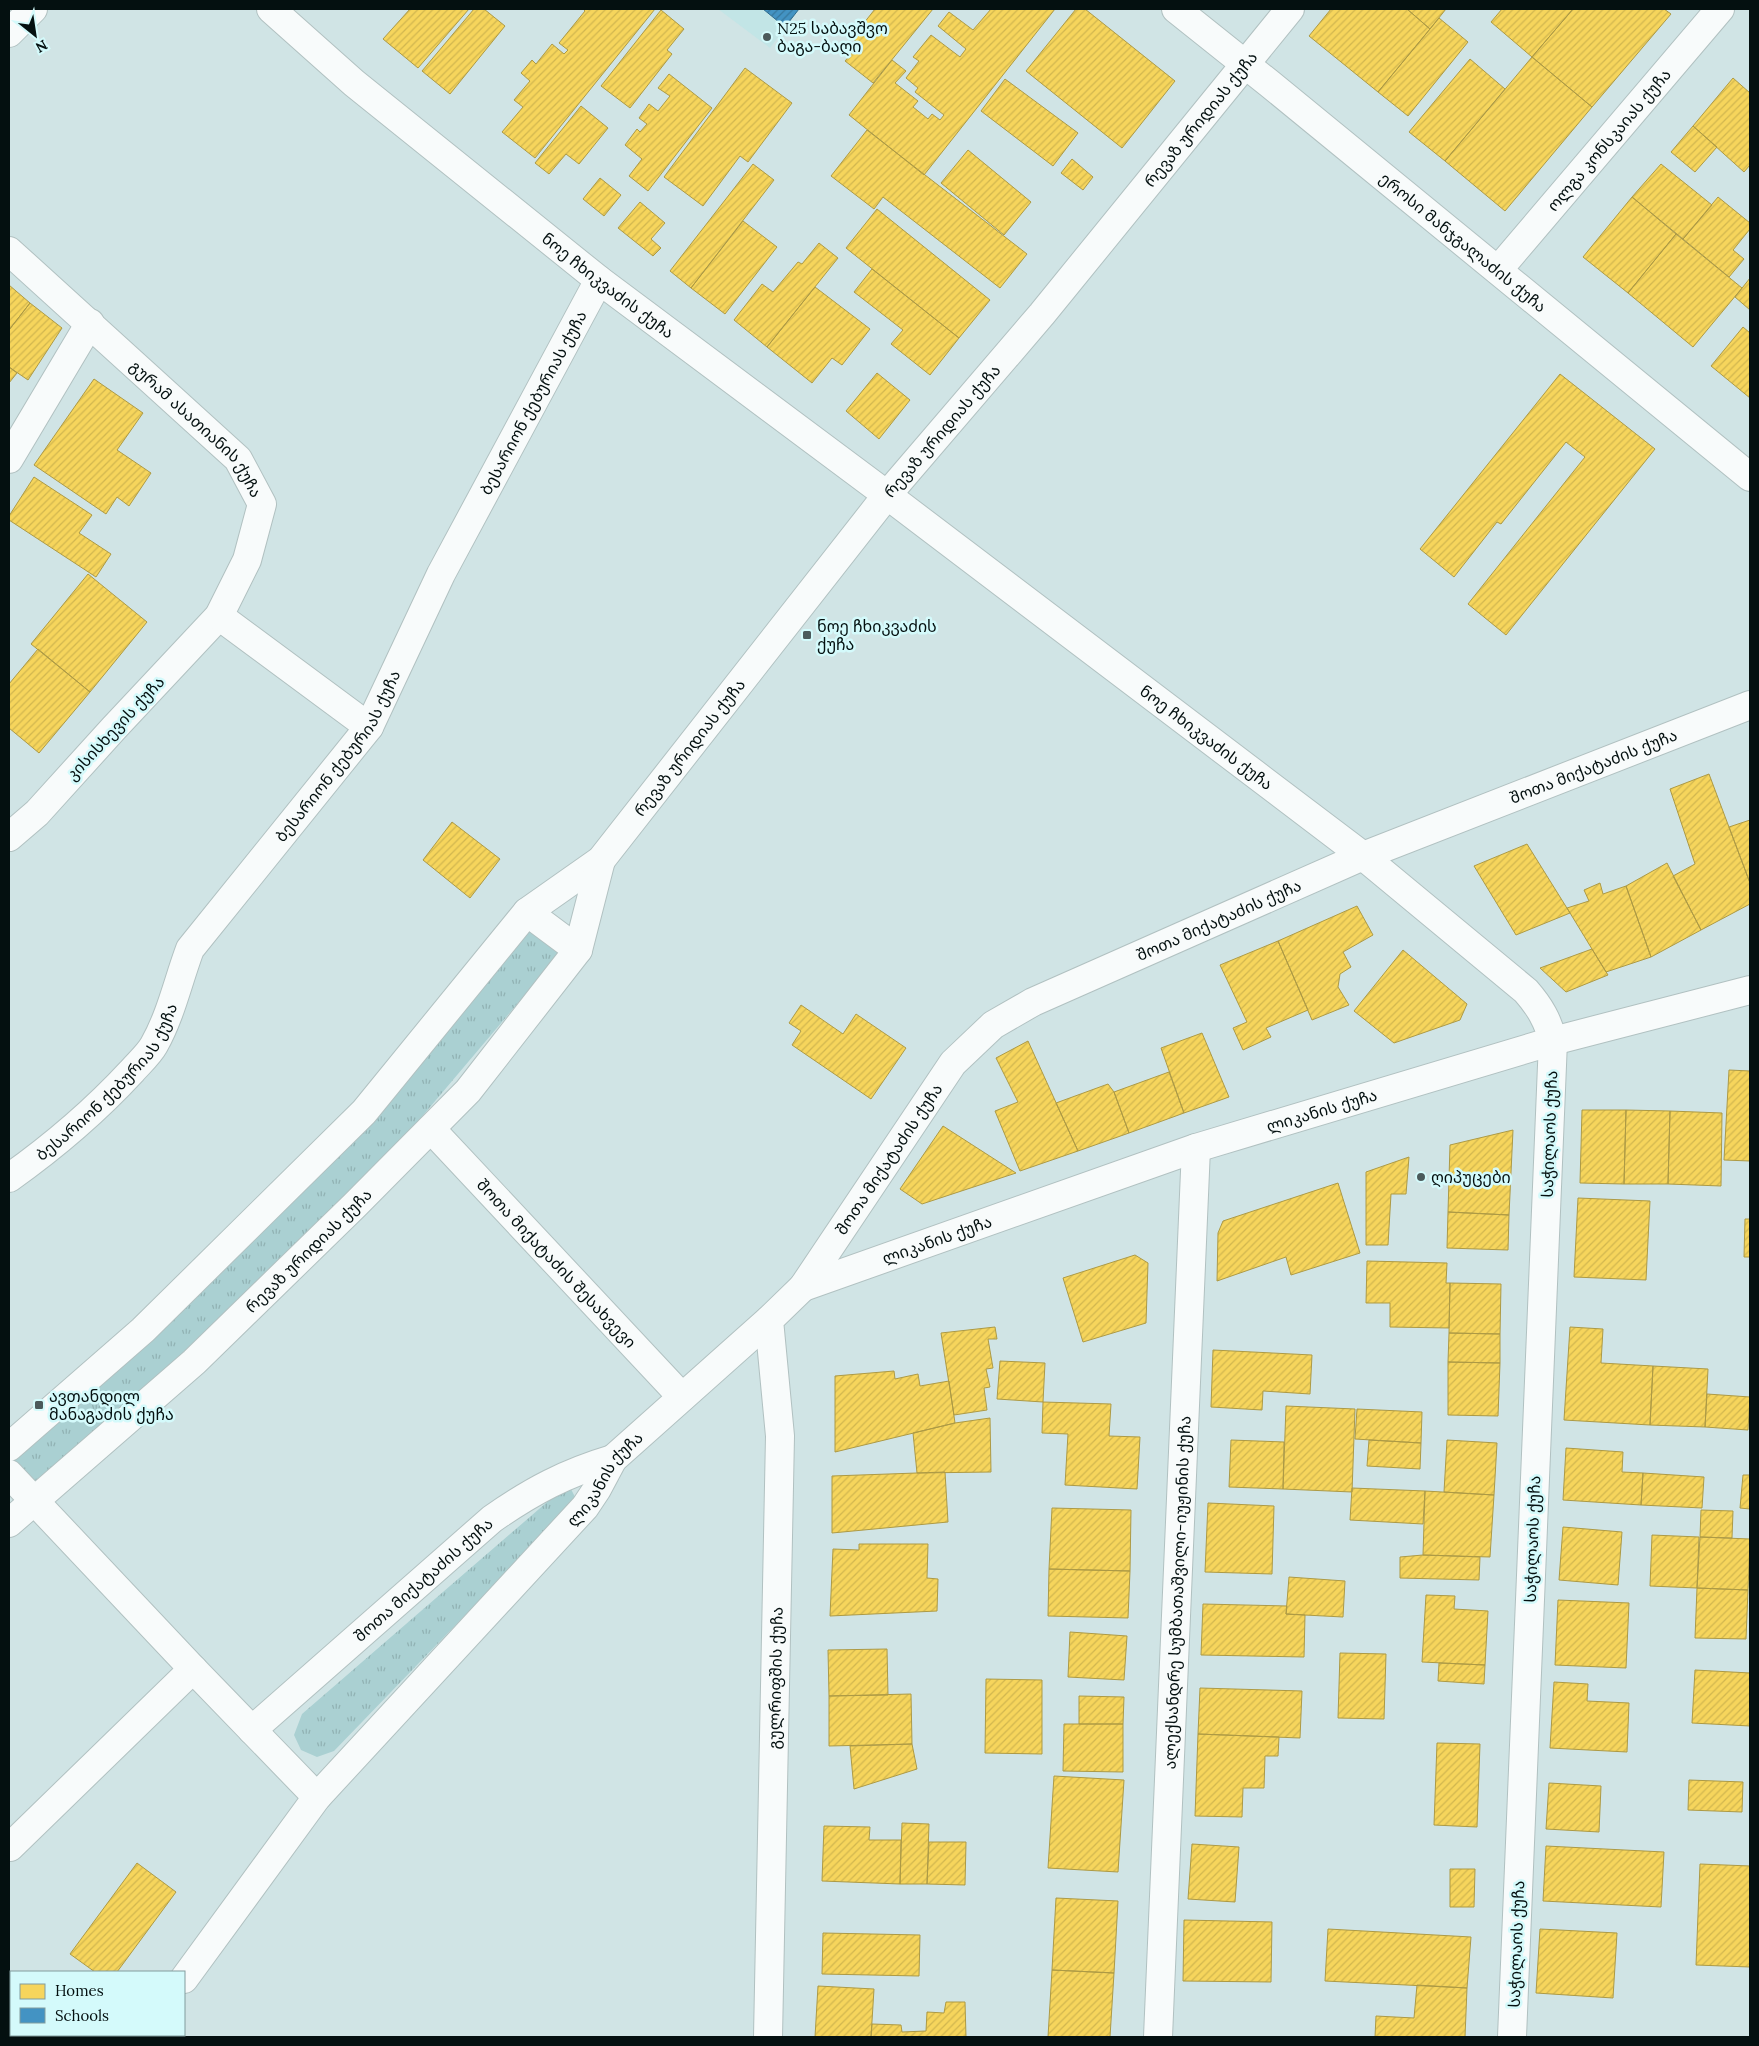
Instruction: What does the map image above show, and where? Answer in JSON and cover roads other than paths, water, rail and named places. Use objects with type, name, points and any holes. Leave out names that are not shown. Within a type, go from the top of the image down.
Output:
[{"type":"street","points":[[9,33],[33,9]]},
{"type":"street","name":"ნოე ჩხიკვაძის ქუჩა","points":[[271,9],[354,83],[599,280],[1363,856],[1526,991],[1540,1007],[1549,1024],[1553,1041]]},
{"type":"street","name":"ეროსი მანჯგალაძის ქუჩა","points":[[1176,9],[1750,477]]},
{"type":"street","name":"რევაზ ურიდიას ქუჩა","points":[[9,1447],[143,1330],[364,1112],[527,912],[601,860],[886,495],[1042,314],[1244,63],[1290,9]]},
{"type":"street","name":"ოლგა კონსკაიას ქუჩა","points":[[1498,270],[1720,9]]},
{"type":"street","name":"გურამ ასათიანის ქუჩა","points":[[9,251],[238,459],[262,504],[247,560],[219,616]]},
{"type":"street","name":"ბესარიონ ქებურიას ქუჩა","points":[[9,1178],[43,1154],[108,1097],[153,1047],[171,1009],[178,980],[190,949],[369,727],[441,574],[599,280]]},
{"type":"street","points":[[9,459],[90,324]]},
{"type":"street","points":[[219,616],[369,727]]},
{"type":"street","name":"კისისხევის ქუჩა","points":[[9,837],[37,813],[219,616]]},
{"type":"street","name":"შოთა მიქატაძის ქუჩა","points":[[803,1287],[953,1063],[993,1026],[1033,1002],[1363,856],[1750,705]]},
{"type":"street","name":"რევაზ ურიდიას ქუჩა","points":[[9,1523],[194,1362],[468,1091],[578,950],[601,860]]},
{"type":"street","points":[[527,912],[578,950]]},
{"type":"street","name":"ლიკანის ქუჩა","points":[[185,1978],[317,1797],[585,1507],[613,1459],[770,1320],[803,1287],[1196,1148],[1553,1041],[1750,990]]},
{"type":"street","name":"საჭილაოს ქუჩა","points":[[1512,2037],[1553,1041]]},
{"type":"street","name":"შოთა მიქატაძის შესახვევი","points":[[431,1129],[682,1397]]},
{"type":"street","name":"ალექსანდრე სუმბათაშვილი-იუჟინის ქუჩა","points":[[1158,2037],[1196,1148]]},
{"type":"street","name":"გულრიფშის ქუჩა","points":[[768,2037],[780,1436],[770,1320]]},
{"type":"street","name":"შოთა მიქატაძის ქუჩა","points":[[252,1730],[492,1520],[527,1495],[562,1477],[585,1467],[613,1459]]},
{"type":"street","points":[[9,1474],[192,1669],[317,1797]]},
{"type":"street","points":[[10,1846],[192,1669]]},
{"type":"place","name":"N25 საბავშვო ბაგა-ბაღი","points":[[767,37]]},
{"type":"place","name":"ნოე ჩხიკვაძის ქუჩა","points":[[807,635]]},
{"type":"place","name":"ღიპუცები","points":[[1421,1177]]},
{"type":"place","name":"ავთანდილ მანაგაძის ქუჩა","points":[[39,1405]]}]
